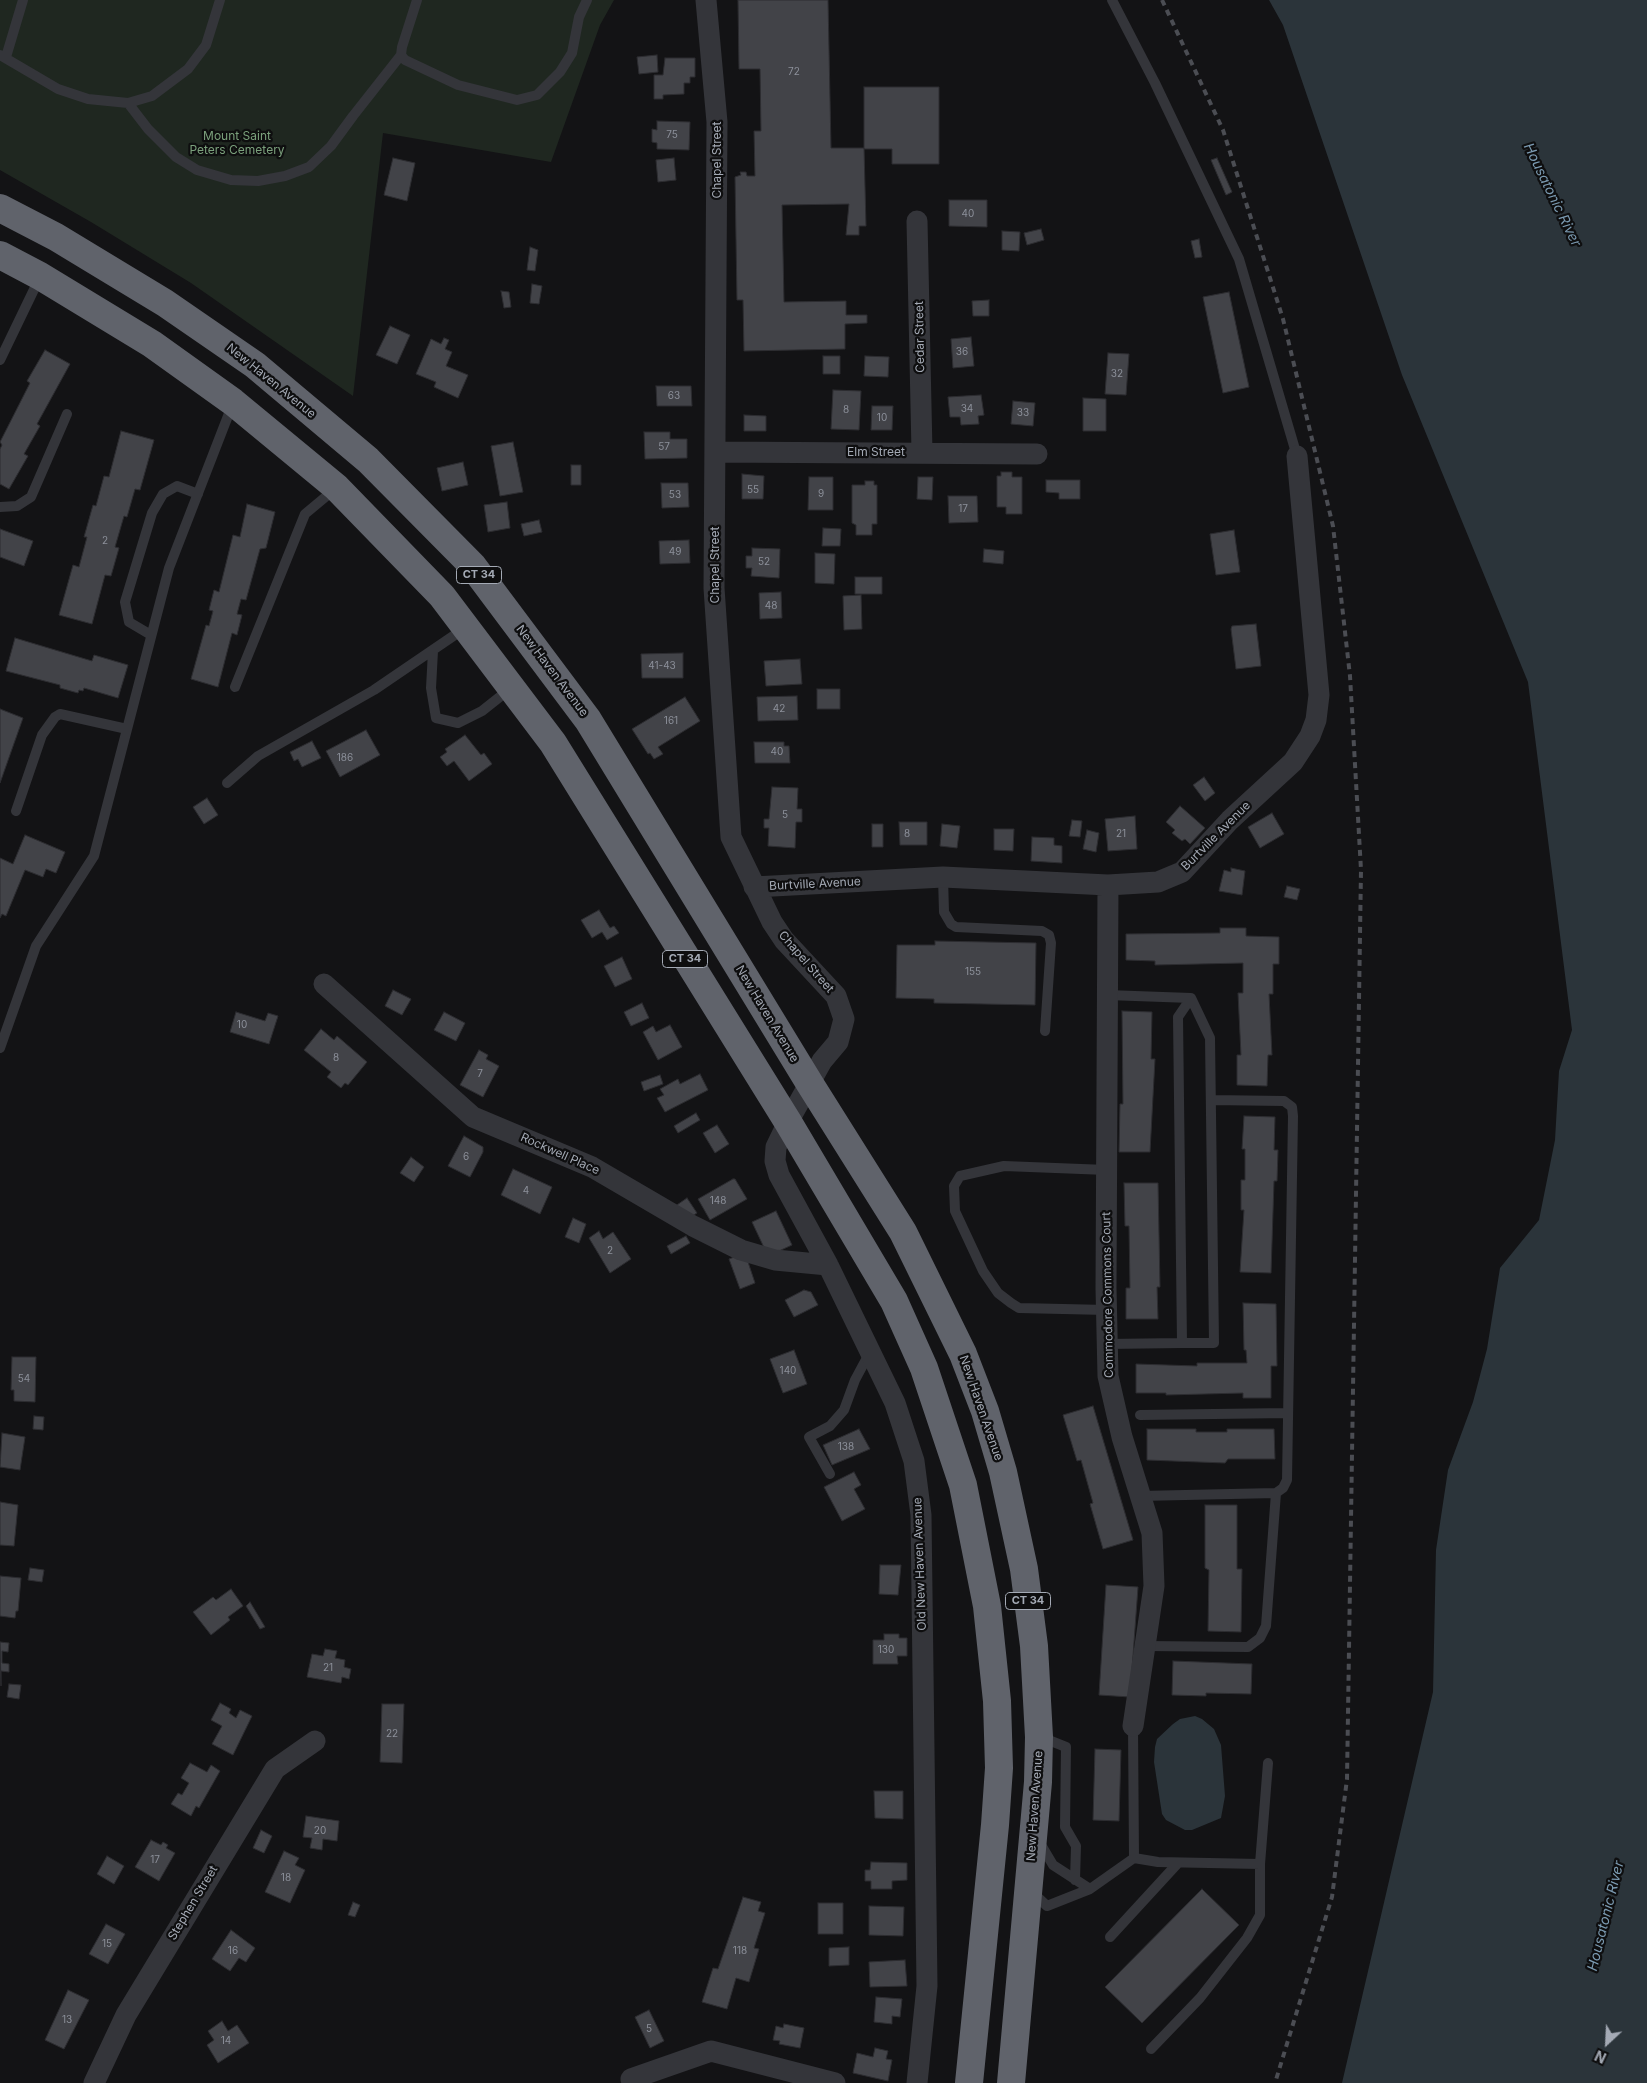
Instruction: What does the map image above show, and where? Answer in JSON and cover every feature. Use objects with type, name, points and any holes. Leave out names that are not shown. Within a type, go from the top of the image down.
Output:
[{"type":"highway","name":"New Haven Avenue","points":[[0,208],[56,236],[166,303],[255,365],[368,460],[472,565],[588,720],[810,1084],[903,1232],[963,1354],[985,1411],[1003,1472],[1024,1569],[1034,1646],[1040,1737],[1035,1818],[1011,2083]]},
{"type":"highway","name":"CT 34","points":[[0,255],[40,276],[152,344],[233,402],[336,488],[442,596],[553,743],[788,1122],[894,1301],[924,1368],[963,1484],[987,1606],[997,1701],[999,1768],[990,1883],[969,2083]]},
{"type":"highway","points":[[990,1883],[1029,1889]]},
{"type":"street","name":"Chapel Street","points":[[706,0],[717,122],[714,588],[731,837],[772,922],[784,940],[826,983],[836,996],[841,1007],[844,1019],[838,1042],[822,1061],[810,1084]]},
{"type":"street","name":"Cedar Street","points":[[917,221],[922,452]]},
{"type":"street","name":"Elm Street","points":[[715,452],[1036,454]]},
{"type":"street","name":"Burtville Avenue","points":[[754,887],[942,876],[1108,885],[1158,882],[1182,872],[1230,820],[1293,762],[1310,736],[1319,695],[1297,456]]},
{"type":"street","name":"Commodore Commons Court","points":[[1108,885],[1108,1376],[1122,1437],[1152,1533],[1154,1586],[1133,1726]]},
{"type":"street","name":"Rockwell Place","points":[[324,984],[473,1117],[592,1167],[693,1226],[741,1250],[775,1260],[828,1265]]},
{"type":"street","name":"Old New Haven Avenue","points":[[810,1084],[776,1147],[775,1161],[779,1175],[828,1265],[895,1403],[914,1462],[921,1515],[927,1986],[917,2083]]},
{"type":"street","name":"Stephen Street","points":[[94,2083],[126,2015],[275,1769],[315,1741]]},
{"type":"street","points":[[631,2079],[711,2051],[835,2083]]},
{"type":"lane","points":[[24,0],[3,56],[58,89],[88,99],[128,103],[152,96],[188,69],[206,45],[220,0]]},
{"type":"lane","points":[[128,103],[148,129],[176,157],[197,170],[232,180],[258,181],[276,178],[309,167],[331,146],[352,116],[401,55],[417,0]]},
{"type":"lane","points":[[401,55],[405,60],[426,72],[458,85],[517,100],[536,95],[560,72],[572,53],[579,17],[587,0]]},
{"type":"lane","points":[[1112,0],[1155,83],[1239,259],[1297,456]]},
{"type":"lane","points":[[0,360],[40,276]]},
{"type":"lane","points":[[0,1048],[36,946],[94,856],[169,568],[233,402]]},
{"type":"lane","points":[[0,507],[17,506],[31,498],[67,414]]},
{"type":"lane","points":[[151,635],[129,622],[126,602],[152,513],[163,494],[177,486],[198,494]]},
{"type":"lane","points":[[235,687],[305,514],[336,488]]},
{"type":"lane","points":[[227,783],[258,756],[335,713],[466,628]]},
{"type":"lane","points":[[433,651],[431,688],[436,718],[458,723],[482,711],[511,688]]},
{"type":"lane","points":[[16,811],[42,735],[55,717],[60,714],[127,729]]},
{"type":"lane","points":[[942,876],[944,912],[951,924],[956,927],[1042,931],[1049,935],[1051,943],[1045,1031]]},
{"type":"lane","points":[[1107,995],[1191,998]]},
{"type":"lane","points":[[1107,1344],[1214,1343],[1210,1038],[1191,998]]},
{"type":"lane","points":[[1182,1343],[1178,1017],[1191,998]]},
{"type":"lane","points":[[1140,1496],[1276,1493],[1283,1488],[1287,1480],[1294,1116],[1292,1107],[1284,1101],[1211,1100]]},
{"type":"lane","points":[[1107,1170],[1004,1166],[960,1176],[954,1186],[955,1210],[983,1271],[998,1293],[1019,1308],[1107,1310]]},
{"type":"lane","points":[[830,1474],[809,1438],[830,1426],[844,1410],[855,1380],[870,1352]]},
{"type":"lane","points":[[1140,1415],[1288,1413]]},
{"type":"lane","points":[[1146,1646],[1248,1647],[1260,1638],[1266,1626],[1276,1493]]},
{"type":"lane","points":[[1133,1726],[1134,1858]]},
{"type":"lane","points":[[1040,1737],[1066,1747],[1066,1827],[1076,1846],[1075,1880]]},
{"type":"lane","points":[[1151,2049],[1200,1998],[1247,1938],[1260,1915],[1260,1864],[1268,1763]]},
{"type":"lane","points":[[1035,1818],[1039,1842],[1046,1857],[1061,1873],[1090,1889]]},
{"type":"lane","points":[[1029,1889],[1047,1906],[1090,1889],[1134,1858],[1178,1863],[1260,1864]]},
{"type":"lane","points":[[1110,1937],[1178,1863]]},
{"type":"green space","name":"Mount Saint Peters Cemetery","points":[[0,0],[614,0],[600,25],[551,162],[383,133],[353,396],[191,283],[91,222],[0,170]]},
{"type":"water","name":"Housatonic River","points":[[1269,0],[1647,0],[1647,2083],[1342,2083],[1433,1692],[1436,1550],[1448,1470],[1473,1402],[1487,1349],[1500,1268],[1539,1220],[1555,1140],[1559,1071],[1572,1030],[1528,682],[1402,375],[1283,25]]},
{"type":"water","points":[[1195,1716],[1214,1729],[1221,1745],[1225,1796],[1221,1818],[1192,1830],[1185,1830],[1166,1820],[1162,1814],[1154,1762],[1155,1747],[1157,1739],[1173,1724],[1180,1719]]},
{"type":"building","points":[[738,0],[828,0],[831,148],[864,148],[866,226],[859,226],[859,235],[846,235],[849,204],[782,205],[784,302],[846,301],[846,315],[867,315],[867,323],[845,324],[845,349],[744,351],[743,300],[737,300],[735,177],[741,175],[740,172],[746,172],[747,176],[755,176],[754,131],[761,131],[760,69],[739,69]]},
{"type":"building","points":[[657,55],[658,72],[639,74],[637,57]]},
{"type":"building","points":[[665,58],[695,58],[695,77],[690,77],[690,83],[684,83],[684,94],[663,95],[663,99],[654,99],[654,75],[663,75]]},
{"type":"building","points":[[864,87],[939,87],[939,164],[892,164],[892,149],[864,149]]},
{"type":"building","points":[[657,121],[690,122],[689,150],[657,149],[657,143],[652,142],[652,129],[657,130]]},
{"type":"building","points":[[393,158],[415,163],[407,201],[384,195]]},
{"type":"building","points":[[674,158],[676,180],[658,182],[656,160]]},
{"type":"building","points":[[1217,158],[1232,192],[1226,195],[1211,160]]},
{"type":"building","points":[[949,200],[987,200],[987,227],[949,226]]},
{"type":"building","points":[[1041,229],[1044,240],[1027,245],[1024,233]]},
{"type":"building","points":[[1002,231],[1020,232],[1019,251],[1002,250]]},
{"type":"building","points":[[1199,239],[1202,257],[1195,258],[1191,241]]},
{"type":"building","points":[[530,247],[538,250],[535,271],[527,270]]},
{"type":"building","points":[[532,284],[542,286],[539,304],[530,303]]},
{"type":"building","points":[[501,291],[509,292],[511,307],[504,308]]},
{"type":"building","points":[[1229,292],[1249,387],[1223,393],[1203,297]]},
{"type":"building","points":[[989,300],[989,316],[973,316],[972,301]]},
{"type":"building","points":[[390,326],[410,335],[397,364],[376,355]]},
{"type":"building","points":[[971,337],[974,366],[953,368],[951,339]]},
{"type":"building","points":[[444,338],[449,340],[445,349],[452,352],[446,366],[468,375],[458,398],[434,387],[436,382],[416,374],[431,339],[441,344]]},
{"type":"building","points":[[45,350],[70,364],[37,424],[40,426],[24,454],[28,456],[9,489],[0,484],[0,449],[2,445],[0,442],[30,383],[27,381]]},
{"type":"building","points":[[1108,353],[1129,354],[1126,395],[1105,394]]},
{"type":"building","points":[[823,356],[840,356],[840,374],[823,374]]},
{"type":"building","points":[[865,356],[889,357],[888,377],[864,376]]},
{"type":"building","points":[[656,386],[691,386],[692,406],[657,406]]},
{"type":"building","points":[[833,390],[861,391],[859,430],[831,429]]},
{"type":"building","points":[[981,395],[984,415],[978,416],[979,424],[961,425],[960,417],[950,417],[948,397]]},
{"type":"building","points":[[1083,398],[1106,399],[1106,431],[1083,431]]},
{"type":"building","points":[[1013,401],[1035,403],[1033,426],[1011,424]]},
{"type":"building","points":[[872,406],[893,406],[892,430],[871,430]]},
{"type":"building","points":[[744,415],[766,416],[766,431],[744,431]]},
{"type":"building","points":[[121,431],[154,440],[140,490],[135,489],[127,517],[124,516],[115,547],[119,548],[111,576],[105,575],[92,624],[59,615],[73,565],[79,567],[87,537],[84,537],[93,505],[96,506],[104,476],[109,477]]},
{"type":"building","points":[[644,432],[670,432],[670,439],[687,439],[687,458],[645,459]]},
{"type":"building","points":[[513,442],[523,492],[500,496],[491,446]]},
{"type":"building","points":[[463,462],[468,485],[442,491],[437,468]]},
{"type":"building","points":[[571,465],[581,465],[581,485],[571,485]]},
{"type":"building","points":[[1001,472],[1012,472],[1012,477],[1022,477],[1022,514],[1006,514],[1006,507],[997,507],[997,476],[1001,476]]},
{"type":"building","points":[[742,474],[764,476],[763,499],[742,499]]},
{"type":"building","points":[[809,477],[833,477],[833,510],[808,510]]},
{"type":"building","points":[[918,477],[933,477],[932,500],[917,499]]},
{"type":"building","points":[[1046,480],[1080,480],[1080,499],[1059,499],[1059,493],[1046,492]]},
{"type":"building","points":[[865,481],[874,481],[874,485],[877,485],[877,524],[872,524],[872,535],[856,535],[856,525],[852,523],[852,485],[865,485]]},
{"type":"building","points":[[661,483],[688,483],[689,507],[662,508]]},
{"type":"building","points":[[948,496],[977,496],[978,522],[949,523]]},
{"type":"building","points":[[507,502],[510,528],[488,532],[484,505]]},
{"type":"building","points":[[247,504],[275,512],[266,548],[260,549],[246,600],[241,599],[237,614],[242,615],[237,635],[232,633],[218,687],[191,679],[206,625],[209,626],[213,611],[209,610],[214,590],[219,592],[233,535],[240,537]]},
{"type":"building","points":[[539,520],[542,532],[524,536],[521,524]]},
{"type":"building","points":[[823,528],[841,529],[840,546],[822,546]]},
{"type":"building","points":[[0,529],[33,541],[24,566],[0,557]]},
{"type":"building","points":[[1234,530],[1240,572],[1216,575],[1210,534]]},
{"type":"building","points":[[689,540],[690,563],[660,564],[659,541]]},
{"type":"building","points":[[752,548],[780,549],[779,578],[751,576],[752,568],[746,568],[746,556],[752,556]]},
{"type":"building","points":[[984,549],[1004,551],[1003,564],[983,562]]},
{"type":"building","points":[[815,553],[835,554],[834,584],[815,583]]},
{"type":"building","points":[[855,577],[882,577],[882,594],[855,594]]},
{"type":"building","points":[[781,592],[782,618],[760,619],[759,593]]},
{"type":"building","points":[[861,595],[862,629],[844,630],[843,596]]},
{"type":"building","points":[[1256,624],[1261,666],[1236,669],[1232,626]]},
{"type":"building","points":[[15,638],[92,661],[94,655],[128,665],[118,698],[84,688],[83,691],[79,690],[78,693],[60,688],[60,685],[6,671]]},
{"type":"building","points":[[683,653],[683,678],[642,678],[641,654]]},
{"type":"building","points":[[800,659],[802,684],[766,686],[764,661]]},
{"type":"building","points":[[817,689],[840,689],[840,709],[817,709]]},
{"type":"building","points":[[797,696],[798,720],[758,721],[757,697]]},
{"type":"building","points":[[685,697],[700,721],[658,747],[663,754],[654,759],[650,753],[648,754],[632,729]]},
{"type":"building","points":[[0,709],[23,718],[0,783]]},
{"type":"building","points":[[366,730],[380,755],[340,777],[326,751]]},
{"type":"building","points":[[465,735],[481,755],[484,753],[492,764],[469,781],[454,761],[447,766],[440,757],[447,752],[445,749]]},
{"type":"building","points":[[312,741],[321,758],[302,767],[298,759],[294,761],[290,752]]},
{"type":"building","points":[[754,742],[784,742],[784,746],[789,746],[790,763],[755,763]]},
{"type":"building","points":[[1204,777],[1215,793],[1205,801],[1193,785]]},
{"type":"building","points":[[772,787],[798,788],[797,809],[802,809],[802,822],[796,822],[795,848],[768,846],[769,828],[764,828],[764,819],[769,819]]},
{"type":"building","points":[[207,798],[218,815],[204,824],[193,807]]},
{"type":"building","points":[[1180,806],[1205,828],[1190,844],[1185,839],[1182,841],[1172,833],[1175,830],[1166,822]]},
{"type":"building","points":[[1272,813],[1284,834],[1260,848],[1248,827]]},
{"type":"building","points":[[1135,816],[1137,849],[1108,851],[1105,819]]},
{"type":"building","points":[[1072,820],[1082,821],[1080,837],[1069,836]]},
{"type":"building","points":[[899,822],[927,822],[927,845],[900,845]]},
{"type":"building","points":[[872,824],[883,824],[883,847],[872,847]]},
{"type":"building","points":[[942,824],[960,826],[957,848],[940,846]]},
{"type":"building","points":[[994,829],[1014,829],[1013,851],[994,850]]},
{"type":"building","points":[[1087,830],[1099,833],[1096,852],[1083,849]]},
{"type":"building","points":[[25,835],[65,852],[56,873],[46,869],[43,877],[25,870],[6,916],[2,914],[0,918],[0,858],[13,864]]},
{"type":"building","points":[[1032,837],[1054,838],[1054,845],[1062,846],[1062,863],[1031,861]]},
{"type":"building","points":[[1231,868],[1245,871],[1242,895],[1219,891],[1224,870],[1231,872]]},
{"type":"building","points":[[1287,886],[1300,889],[1297,900],[1284,897]]},
{"type":"building","points":[[599,910],[610,928],[614,926],[619,933],[607,940],[602,932],[592,938],[581,920]]},
{"type":"building","points":[[1220,928],[1246,928],[1246,936],[1279,937],[1279,964],[1273,964],[1273,994],[1269,994],[1272,1055],[1268,1055],[1267,1086],[1237,1085],[1237,1055],[1241,1055],[1238,993],[1243,993],[1243,963],[1155,965],[1155,961],[1126,960],[1126,934],[1220,933]]},
{"type":"building","points":[[935,941],[1036,943],[1035,1005],[934,1003],[934,999],[896,998],[897,945],[935,945]]},
{"type":"building","points":[[622,957],[632,979],[615,987],[604,966]]},
{"type":"building","points":[[393,990],[411,999],[402,1015],[385,1006]]},
{"type":"building","points":[[642,1003],[649,1018],[631,1026],[624,1012]]},
{"type":"building","points":[[1122,1011],[1152,1012],[1151,1059],[1155,1059],[1150,1152],[1119,1152],[1120,1104],[1123,1104]]},
{"type":"building","points":[[236,1012],[265,1021],[268,1013],[278,1016],[269,1044],[230,1032]]},
{"type":"building","points":[[444,1012],[465,1023],[456,1041],[434,1030]]},
{"type":"building","points":[[670,1025],[682,1047],[658,1060],[643,1032],[653,1026],[656,1032]]},
{"type":"building","points":[[321,1029],[334,1040],[337,1036],[367,1062],[348,1085],[345,1083],[341,1088],[327,1077],[331,1072],[304,1050]]},
{"type":"building","points":[[479,1050],[488,1055],[486,1059],[499,1066],[483,1097],[460,1085]]},
{"type":"building","points":[[700,1074],[708,1090],[665,1112],[657,1098],[664,1095],[660,1089],[678,1079],[680,1084]]},
{"type":"building","points":[[660,1075],[663,1084],[644,1091],[641,1082]]},
{"type":"building","points":[[696,1113],[700,1120],[678,1133],[674,1126]]},
{"type":"building","points":[[1244,1116],[1275,1117],[1274,1150],[1278,1150],[1277,1181],[1274,1181],[1271,1273],[1240,1272],[1244,1210],[1241,1210],[1241,1180],[1245,1180],[1245,1149],[1242,1149]]},
{"type":"building","points":[[717,1125],[729,1144],[715,1153],[703,1133]]},
{"type":"building","points":[[464,1136],[483,1147],[483,1152],[470,1177],[448,1166]]},
{"type":"building","points":[[411,1157],[424,1167],[414,1182],[400,1173]]},
{"type":"building","points":[[513,1169],[552,1187],[540,1214],[501,1195]]},
{"type":"building","points":[[735,1179],[747,1199],[710,1220],[698,1199]]},
{"type":"building","points":[[1124,1183],[1158,1183],[1160,1287],[1157,1287],[1158,1319],[1126,1319],[1126,1288],[1130,1288],[1129,1226],[1125,1226]]},
{"type":"building","points":[[687,1198],[697,1213],[692,1216],[674,1207]]},
{"type":"building","points":[[776,1211],[792,1245],[768,1256],[752,1222]]},
{"type":"building","points":[[573,1218],[586,1224],[579,1243],[565,1237]]},
{"type":"building","points":[[599,1231],[603,1239],[613,1232],[631,1259],[610,1273],[589,1238]]},
{"type":"building","points":[[686,1236],[690,1243],[671,1254],[667,1246]]},
{"type":"building","points":[[745,1253],[755,1283],[740,1289],[729,1259]]},
{"type":"building","points":[[804,1290],[811,1292],[818,1305],[794,1317],[785,1300]]},
{"type":"building","points":[[1243,1303],[1276,1304],[1277,1366],[1271,1366],[1271,1398],[1243,1398],[1243,1393],[1166,1395],[1166,1393],[1136,1393],[1136,1364],[1197,1366],[1197,1363],[1247,1363],[1246,1350],[1244,1350]]},
{"type":"building","points":[[794,1350],[807,1384],[783,1393],[770,1359]]},
{"type":"building","points":[[12,1357],[36,1357],[35,1402],[14,1401],[14,1390],[11,1390]]},
{"type":"building","points":[[1093,1406],[1133,1540],[1103,1549],[1090,1504],[1093,1503],[1081,1460],[1077,1461],[1063,1415]]},
{"type":"building","points":[[34,1416],[44,1417],[43,1430],[33,1429]]},
{"type":"building","points":[[859,1429],[870,1449],[832,1465],[823,1445]]},
{"type":"building","points":[[1147,1429],[1196,1429],[1196,1432],[1227,1432],[1227,1429],[1274,1429],[1275,1459],[1228,1459],[1225,1463],[1147,1460]]},
{"type":"building","points":[[2,1433],[25,1437],[20,1470],[0,1467]]},
{"type":"building","points":[[854,1472],[861,1485],[854,1489],[865,1509],[842,1521],[824,1487]]},
{"type":"building","points":[[0,1502],[18,1505],[14,1546],[0,1545]]},
{"type":"building","points":[[1205,1505],[1237,1505],[1237,1569],[1242,1569],[1241,1632],[1208,1631],[1209,1570],[1205,1568]]},
{"type":"building","points":[[880,1565],[901,1565],[898,1595],[879,1594]]},
{"type":"building","points":[[30,1568],[44,1570],[42,1582],[28,1580]]},
{"type":"building","points":[[0,1576],[21,1578],[18,1611],[16,1611],[15,1618],[0,1616]]},
{"type":"building","points":[[1106,1585],[1138,1587],[1130,1697],[1099,1695]]},
{"type":"building","points":[[231,1589],[243,1606],[228,1617],[230,1620],[211,1635],[193,1612],[213,1597],[216,1600]]},
{"type":"building","points":[[250,1602],[265,1627],[260,1629],[246,1606]]},
{"type":"building","points":[[884,1634],[899,1634],[899,1638],[907,1638],[907,1656],[897,1656],[898,1664],[873,1664],[873,1640],[884,1640]]},
{"type":"building","points":[[0,1642],[9,1643],[8,1652],[2,1651],[2,1663],[9,1664],[9,1672],[1,1671],[1,1686]]},
{"type":"building","points":[[325,1649],[337,1651],[335,1658],[345,1660],[344,1667],[351,1669],[349,1679],[342,1677],[341,1683],[307,1677],[312,1654],[323,1656]]},
{"type":"building","points":[[1173,1661],[1252,1664],[1251,1694],[1206,1693],[1206,1696],[1172,1695]]},
{"type":"building","points":[[9,1684],[21,1685],[19,1699],[7,1697]]},
{"type":"building","points":[[220,1703],[231,1709],[229,1713],[236,1718],[240,1710],[252,1716],[233,1755],[212,1744],[222,1726],[211,1720]]},
{"type":"building","points":[[382,1704],[404,1704],[402,1763],[380,1762]]},
{"type":"building","points":[[1095,1749],[1121,1750],[1119,1821],[1093,1820]]},
{"type":"building","points":[[190,1763],[207,1772],[211,1765],[220,1771],[199,1808],[196,1806],[191,1816],[171,1804],[178,1793],[182,1795],[189,1783],[181,1778]]},
{"type":"building","points":[[874,1791],[903,1791],[903,1819],[875,1818]]},
{"type":"building","points":[[306,1816],[339,1821],[337,1841],[323,1839],[322,1850],[310,1848],[312,1838],[303,1837]]},
{"type":"building","points":[[261,1830],[272,1836],[264,1853],[253,1848]]},
{"type":"building","points":[[151,1840],[161,1845],[163,1842],[168,1845],[166,1848],[175,1853],[159,1881],[135,1867]]},
{"type":"building","points":[[284,1851],[299,1858],[295,1865],[305,1870],[290,1903],[265,1892]]},
{"type":"building","points":[[107,1856],[124,1866],[114,1884],[97,1874]]},
{"type":"building","points":[[871,1862],[907,1863],[907,1880],[892,1881],[892,1889],[871,1889],[871,1881],[865,1881],[865,1870],[870,1870]]},
{"type":"building","points":[[1202,1889],[1239,1925],[1142,2023],[1105,1987]]},
{"type":"building","points":[[743,1897],[761,1902],[758,1911],[765,1913],[754,1948],[759,1949],[749,1982],[736,1978],[727,2009],[702,2002],[713,1968],[718,1969]]},
{"type":"building","points":[[353,1902],[360,1905],[355,1917],[348,1915]]},
{"type":"building","points":[[818,1903],[843,1903],[843,1934],[818,1934]]},
{"type":"building","points":[[869,1906],[904,1907],[903,1936],[869,1935]]},
{"type":"building","points":[[106,1924],[125,1934],[108,1964],[89,1954]]},
{"type":"building","points":[[231,1930],[255,1948],[246,1962],[239,1958],[230,1971],[212,1959]]},
{"type":"building","points":[[849,1947],[849,1965],[829,1966],[829,1948]]},
{"type":"building","points":[[905,1960],[907,1986],[870,1987],[869,1962]]},
{"type":"building","points":[[68,1990],[89,2000],[64,2049],[45,2040]]},
{"type":"building","points":[[876,1997],[902,1999],[900,2017],[892,2016],[892,2024],[874,2022]]},
{"type":"building","points":[[649,2010],[664,2041],[650,2048],[635,2017]]},
{"type":"building","points":[[222,2021],[228,2031],[237,2025],[249,2043],[218,2063],[207,2045],[214,2040],[208,2031]]},
{"type":"building","points":[[784,2024],[804,2028],[800,2048],[779,2044],[780,2041],[773,2040],[776,2026],[783,2028]]},
{"type":"building","points":[[875,2048],[888,2051],[886,2059],[892,2060],[888,2081],[853,2073],[857,2053],[873,2057]]},
{"type":"railway","points":[[1162,0],[1223,130],[1283,319],[1333,526],[1350,676],[1361,870],[1347,1779],[1332,1897],[1275,2083]]}]
